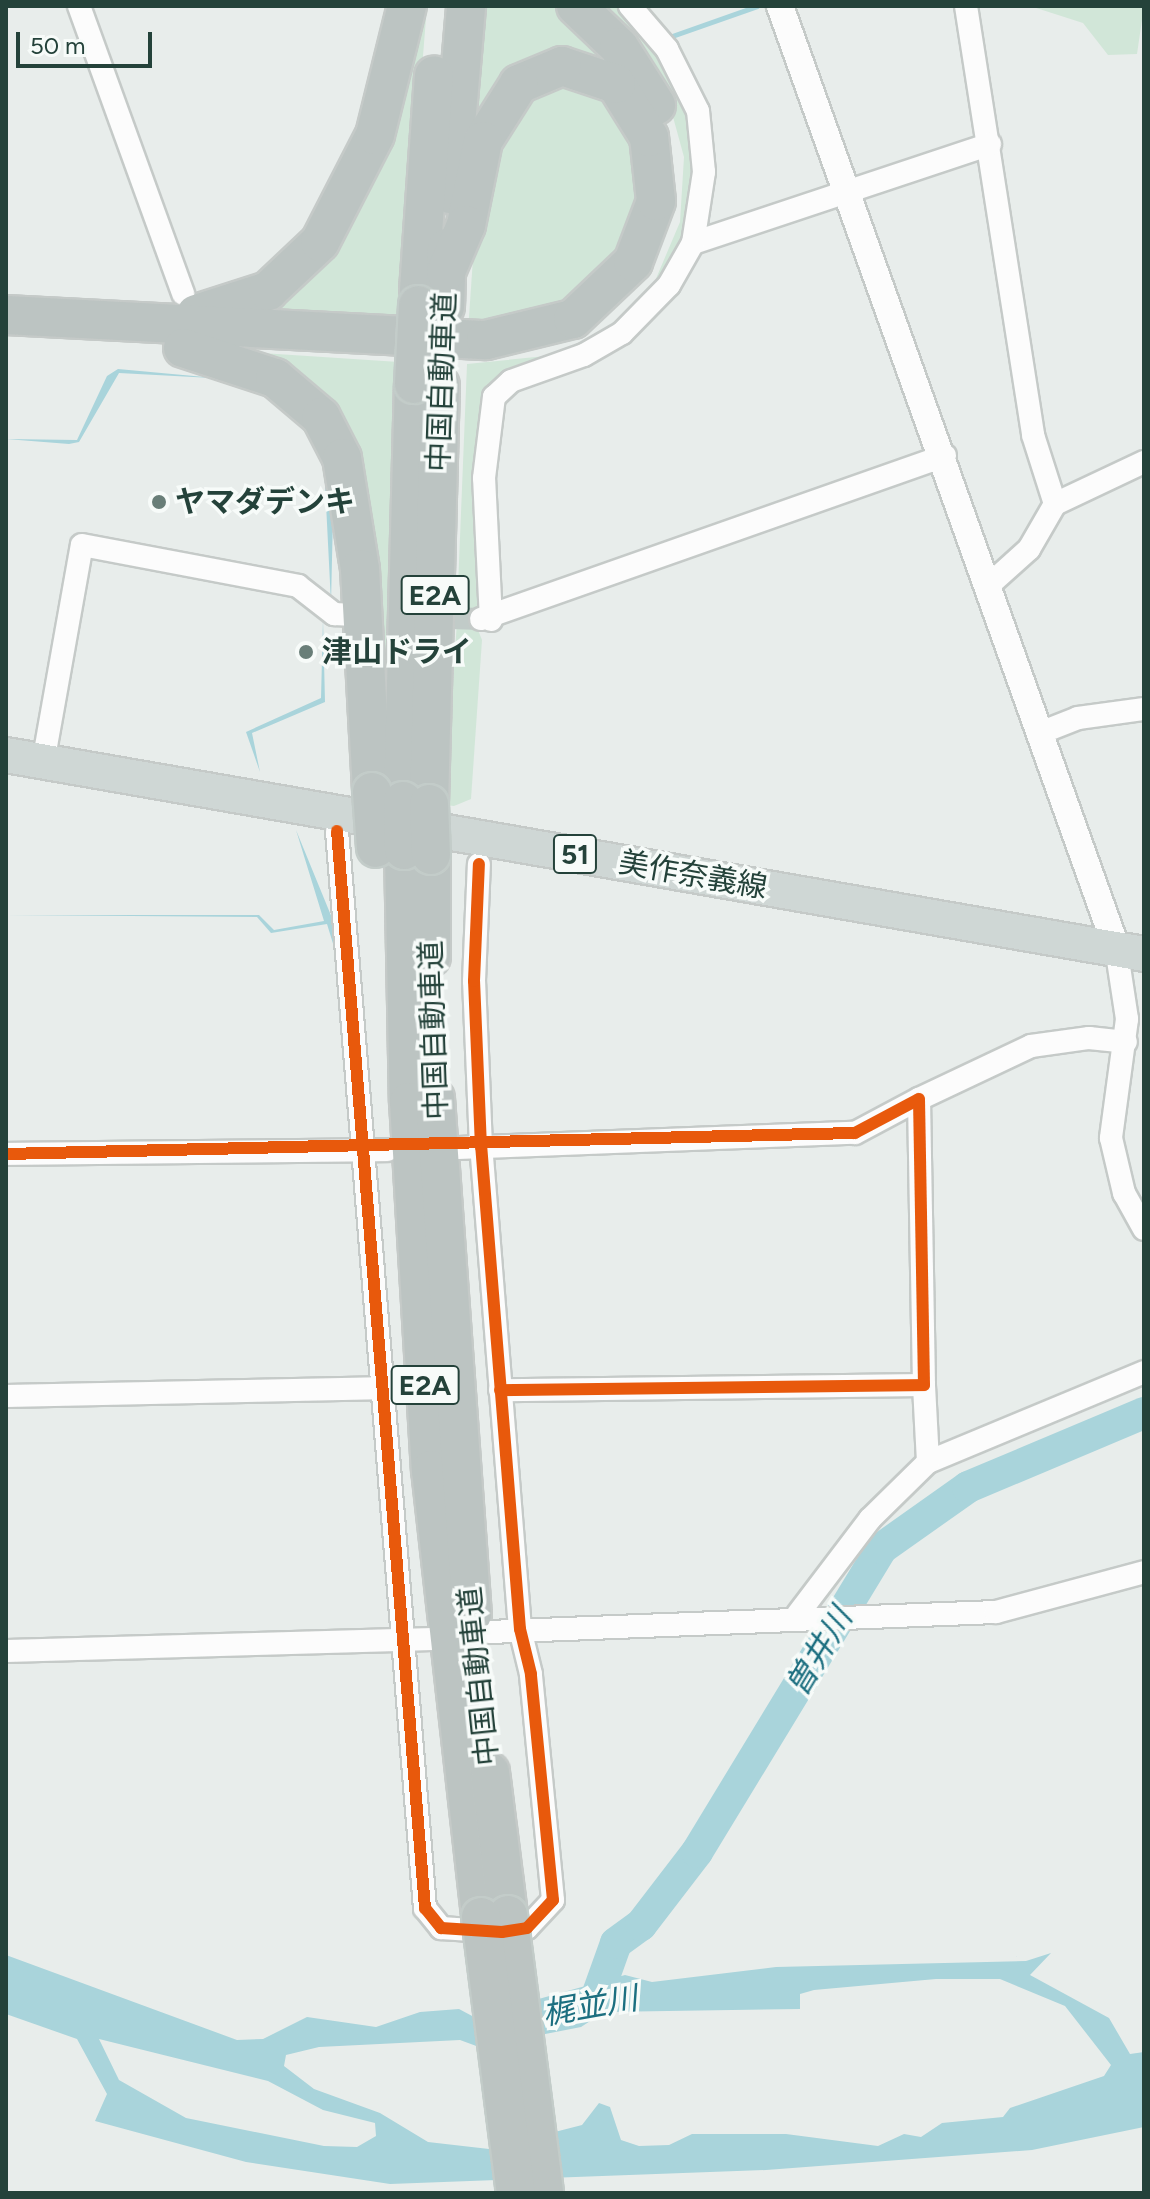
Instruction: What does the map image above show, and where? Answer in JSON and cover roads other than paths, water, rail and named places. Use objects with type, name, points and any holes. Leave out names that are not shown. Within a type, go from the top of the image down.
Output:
[{"type":"highway","points":[[142,322],[268,291],[320,242],[375,135],[407,6]]},
{"type":"highway","name":"中国自動車道","points":[[436,295],[440,6]]},
{"type":"highway","name":"中国自動車道","points":[[466,6],[427,385],[402,799],[417,1266],[431,1470],[494,1916],[544,2193]]},
{"type":"highway","points":[[6,340],[488,360],[545,351],[600,326],[655,265],[678,182],[668,130],[650,92],[619,47],[576,6]]},
{"type":"highway","points":[[6,315],[486,340],[573,319],[633,262],[656,201],[649,137],[616,84],[562,66],[519,84],[483,141],[466,225],[436,295]]},
{"type":"highway","points":[[183,348],[275,378],[321,417],[342,458],[402,799],[404,851]]},
{"type":"highway","name":"中国自動車道","points":[[404,851],[435,1102],[457,1459],[516,2193]]},
{"type":"main road","name":"美作奈義線","points":[[6,755],[1130,951]]},
{"type":"street","points":[[79,6],[183,294]]},
{"type":"street","points":[[630,6],[667,49],[698,111],[704,172],[693,243],[669,285],[622,333],[584,355],[511,381],[494,397],[484,478],[486,620],[945,456]]},
{"type":"street","points":[[780,6],[945,456],[1040,733],[1130,951],[1126,1042],[1111,1138],[1124,1193],[1144,1229]]},
{"type":"street","points":[[966,6],[990,144],[1033,435],[1055,504]]},
{"type":"street","points":[[693,243],[990,144]]},
{"type":"street","points":[[989,585],[1029,549],[1055,504],[1144,462]]},
{"type":"street","points":[[43,763],[82,545],[298,586],[334,614],[355,615]]},
{"type":"street","points":[[1040,733],[1078,718],[1144,709]]},
{"type":"street","points":[[337,831],[357,1150],[425,1908],[441,1928],[502,1932],[527,1928],[553,1900],[535,1705],[520,1629],[481,1147],[474,981],[479,864]]},
{"type":"street","points":[[456,1148],[855,1133],[1031,1046],[1089,1038],[1126,1042]]},
{"type":"street","points":[[919,1099],[928,1462]]},
{"type":"street","points":[[6,1154],[387,1150]]},
{"type":"street","points":[[802,1614],[870,1519],[928,1462],[1144,1372]]},
{"type":"street","points":[[500,1390],[924,1385]]},
{"type":"street","points":[[6,1396],[378,1388]]},
{"type":"street","points":[[489,1632],[802,1614],[996,1612],[1144,1572]]},
{"type":"street","points":[[6,1651],[431,1639]]},
{"type":"water","points":[[118,369],[237,380],[270,391],[297,411],[317,440],[326,464],[333,516],[331,603],[324,464],[304,424],[269,393],[212,378],[119,373],[79,442],[69,444],[6,439],[77,440],[107,376]]},
{"type":"water","points":[[323,619],[325,702],[252,733],[260,772],[246,732],[321,698]]},
{"type":"water","points":[[296,830],[339,935],[371,1377],[338,960],[327,924],[271,933],[257,917],[6,915],[259,915],[274,930],[324,921]]},
{"type":"water","name":"梶並川","points":[[1051,1953],[1030,1975],[1109,2018],[1130,2054],[1144,2052],[1144,2127],[1032,2150],[766,2170],[390,2184],[246,2162],[95,2121],[107,2094],[77,2039],[6,2014],[6,1955],[237,2040],[263,2039],[307,2017],[376,2027],[420,2012],[459,2009],[474,2017],[625,1975],[652,1982],[776,1967],[1026,1961]],"holes":[[[936,1979],[1000,1979],[1065,2006],[1111,2065],[1104,2076],[1010,2108],[1003,2117],[942,2123],[921,2137],[904,2134],[878,2146],[786,2134],[692,2134],[669,2145],[639,2146],[621,2140],[610,2107],[599,2103],[582,2125],[489,2149],[428,2142],[380,2113],[314,2089],[284,2066],[286,2055],[319,2047],[460,2040],[479,2047],[581,2027],[604,2012],[800,2009],[800,1994],[814,1990]],[[99,2039],[268,2081],[323,2110],[375,2123],[376,2136],[357,2147],[324,2146],[186,2118],[119,2080]]]},
{"type":"waterway","points":[[672,36],[757,6]]},
{"type":"waterway","name":"曽井川","points":[[596,1999],[616,1943],[641,1925],[697,1852],[882,1548],[968,1487],[1144,1413]]},
{"type":"tunnel","points":[[355,615],[481,619]]},
{"type":"place","name":"ヤマダデンキ","points":[[159,502]]},
{"type":"place","name":"津山ドライ","points":[[306,652]]}]
